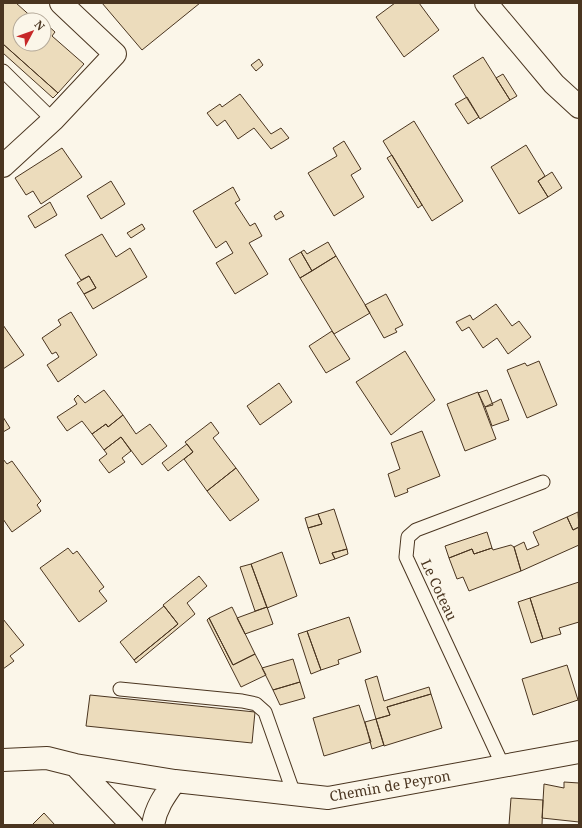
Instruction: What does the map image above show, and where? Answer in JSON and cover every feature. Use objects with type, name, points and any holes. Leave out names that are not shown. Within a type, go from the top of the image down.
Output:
[{"type":"street","points":[[3,166],[53,120],[115,54],[61,3]]},
{"type":"street","points":[[486,3],[554,84],[579,107]]},
{"type":"street","name":"Chemin de Peyron","points":[[3,760],[47,758],[75,766],[175,781],[328,798],[579,752]]},
{"type":"street","points":[[75,766],[132,825]]},
{"type":"street","points":[[153,825],[155,813],[160,802],[175,781]]},
{"type":"lane","points":[[3,71],[53,120]]},
{"type":"lane","name":"Le Coteau","points":[[503,766],[406,557],[408,537],[416,530],[543,482]]},
{"type":"lane","points":[[120,689],[242,700],[256,704],[265,712],[294,794]]},
{"type":"building","points":[[3,3],[16,3],[26,12],[12,12],[12,52],[52,52],[52,36],[84,64],[58,93],[3,44]]},
{"type":"building","points":[[102,3],[200,3],[142,50]]},
{"type":"building","points":[[395,3],[419,3],[439,30],[404,57],[376,17]]},
{"type":"building","points":[[52,29],[55,32],[52,36]]},
{"type":"building","points":[[3,44],[58,93],[53,98],[3,53]]},
{"type":"building","points":[[483,57],[510,100],[480,119],[453,76]]},
{"type":"building","points":[[259,59],[263,65],[256,71],[251,65]]},
{"type":"building","points":[[503,74],[517,96],[510,100],[496,78]]},
{"type":"building","points":[[240,94],[271,134],[281,128],[289,138],[271,149],[254,128],[238,139],[225,120],[217,126],[207,113],[220,104],[222,107]]},
{"type":"building","points":[[467,97],[479,117],[468,124],[455,104]]},
{"type":"building","points":[[414,121],[463,201],[432,221],[383,141]]},
{"type":"building","points":[[344,141],[361,169],[351,175],[364,197],[334,216],[308,173],[337,156],[333,148]]},
{"type":"building","points":[[526,145],[545,176],[538,181],[548,197],[519,214],[491,167]]},
{"type":"building","points":[[62,148],[82,177],[41,204],[33,191],[26,195],[15,178]]},
{"type":"building","points":[[392,155],[422,205],[418,208],[387,158]]},
{"type":"building","points":[[552,172],[562,188],[548,197],[538,181]]},
{"type":"building","points":[[111,181],[125,204],[101,219],[87,196]]},
{"type":"building","points":[[233,187],[240,200],[235,203],[250,226],[255,223],[262,236],[249,243],[268,274],[235,294],[216,263],[233,253],[226,241],[216,248],[193,211]]},
{"type":"building","points":[[50,202],[57,215],[35,228],[28,216]]},
{"type":"building","points":[[281,211],[284,216],[276,220],[274,216]]},
{"type":"building","points":[[142,224],[145,229],[131,238],[127,233]]},
{"type":"building","points":[[102,234],[116,257],[130,248],[147,277],[93,309],[84,294],[96,288],[89,276],[81,280],[65,255]]},
{"type":"building","points":[[328,242],[336,256],[312,271],[301,252],[304,250],[307,254]]},
{"type":"building","points":[[301,252],[312,271],[300,278],[289,259]]},
{"type":"building","points":[[336,256],[370,313],[334,334],[300,278]]},
{"type":"building","points":[[89,276],[96,288],[84,294],[77,283]]},
{"type":"building","points":[[386,294],[403,325],[395,329],[397,332],[384,338],[365,305]]},
{"type":"building","points":[[496,304],[512,326],[519,321],[531,337],[508,354],[497,338],[483,348],[469,327],[462,331],[456,322],[470,315],[473,320]]},
{"type":"building","points":[[71,312],[97,355],[58,382],[47,365],[59,357],[56,352],[52,354],[42,338],[61,325],[58,320]]},
{"type":"building","points":[[3,325],[24,355],[3,369]]},
{"type":"building","points":[[332,331],[350,359],[326,373],[309,346]]},
{"type":"building","points":[[405,351],[435,400],[391,435],[356,382]]},
{"type":"building","points":[[539,361],[557,405],[527,418],[507,370],[525,363],[527,366]]},
{"type":"building","points":[[279,383],[292,402],[260,425],[247,406]]},
{"type":"building","points":[[104,390],[123,415],[108,427],[106,424],[92,434],[82,421],[67,431],[57,417],[77,404],[74,399],[78,395],[85,403]]},
{"type":"building","points":[[487,390],[493,405],[485,407],[478,393]]},
{"type":"building","points":[[478,392],[496,439],[465,451],[447,404]]},
{"type":"building","points":[[501,399],[509,420],[492,426],[485,407]]},
{"type":"building","points":[[123,415],[136,434],[150,424],[167,446],[142,465],[121,437],[104,450],[92,434],[106,424],[108,427]]},
{"type":"building","points":[[3,417],[10,428],[3,432]]},
{"type":"building","points":[[211,422],[219,433],[213,438],[236,468],[207,491],[184,459],[193,452],[185,442]]},
{"type":"building","points":[[422,431],[440,476],[407,489],[408,492],[395,497],[388,474],[400,469],[391,443]]},
{"type":"building","points":[[121,437],[131,451],[122,458],[125,462],[109,473],[99,460],[107,454],[104,450]]},
{"type":"building","points":[[187,444],[193,452],[168,471],[162,463]]},
{"type":"building","points":[[3,459],[7,464],[12,461],[41,501],[37,505],[41,511],[12,532],[3,519]]},
{"type":"building","points":[[236,468],[259,500],[230,521],[207,491]]},
{"type":"building","points":[[334,509],[347,549],[332,553],[335,559],[320,564],[308,528],[322,524],[318,514]]},
{"type":"building","points":[[578,512],[579,527],[573,530],[567,517]]},
{"type":"building","points":[[318,514],[322,524],[308,528],[305,518]]},
{"type":"building","points":[[567,517],[573,530],[579,527],[579,545],[521,571],[514,547],[524,542],[527,550],[539,545],[533,532]]},
{"type":"building","points":[[487,532],[492,548],[474,554],[472,549],[449,558],[445,546]]},
{"type":"building","points":[[511,545],[514,547],[521,571],[469,591],[463,577],[457,579],[449,558],[472,549],[474,554],[492,548],[493,550]]},
{"type":"building","points":[[68,548],[73,554],[77,551],[104,587],[99,591],[107,601],[79,622],[40,568]]},
{"type":"building","points":[[347,549],[348,554],[335,559],[332,553]]},
{"type":"building","points":[[282,552],[297,596],[267,608],[251,564]]},
{"type":"building","points":[[251,564],[267,607],[255,611],[240,567]]},
{"type":"building","points":[[199,576],[207,586],[187,603],[195,614],[136,663],[134,660],[178,624],[163,605]]},
{"type":"building","points":[[579,582],[579,622],[559,628],[561,634],[543,639],[530,598]]},
{"type":"building","points":[[530,598],[543,639],[531,643],[518,602]]},
{"type":"building","points":[[164,606],[178,624],[134,660],[120,642]]},
{"type":"building","points":[[232,607],[255,654],[233,665],[209,618]]},
{"type":"building","points":[[267,607],[273,624],[245,634],[237,618]]},
{"type":"building","points":[[349,617],[361,652],[338,660],[339,664],[321,670],[307,631]]},
{"type":"building","points":[[209,618],[233,665],[255,654],[266,675],[241,687],[207,620]]},
{"type":"building","points":[[3,619],[24,645],[10,656],[14,661],[3,669]]},
{"type":"building","points":[[307,631],[321,670],[311,674],[298,634]]},
{"type":"building","points":[[293,659],[300,682],[273,690],[262,668]]},
{"type":"building","points":[[567,665],[578,700],[533,715],[522,679]]},
{"type":"building","points":[[377,676],[384,701],[429,687],[431,694],[387,707],[390,715],[376,719],[365,680]]},
{"type":"building","points":[[300,682],[305,698],[280,705],[273,690]]},
{"type":"building","points":[[431,694],[442,728],[384,746],[376,719],[390,715],[387,707]]},
{"type":"building","points":[[90,695],[255,712],[252,743],[86,726]]},
{"type":"building","points":[[359,705],[371,742],[324,756],[313,718]]},
{"type":"building","points":[[376,719],[384,745],[372,749],[365,722]]},
{"type":"building","points":[[564,782],[579,783],[579,822],[542,818],[544,784],[564,788]]},
{"type":"building","points":[[511,798],[543,800],[542,825],[509,825]]},
{"type":"building","points":[[44,813],[55,825],[32,825]]}]
